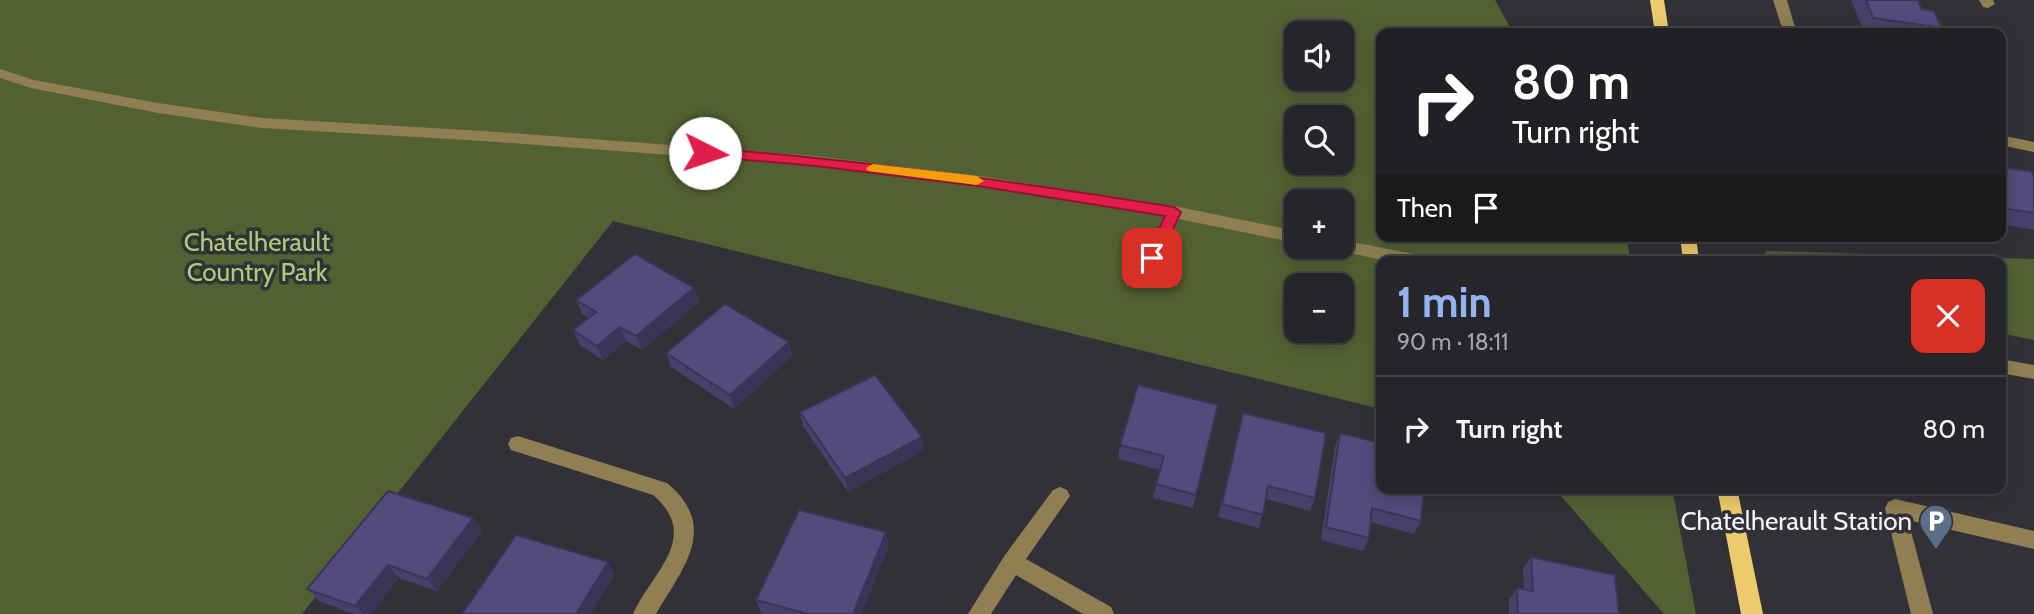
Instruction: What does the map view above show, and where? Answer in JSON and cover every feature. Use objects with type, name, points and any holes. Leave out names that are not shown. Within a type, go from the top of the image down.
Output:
[{"type":"main road","points":[[1657,0],[1661,28]]},
{"type":"main road","points":[[1728,494],[1752,614]]},
{"type":"street","points":[[1780,0],[1791,28]]},
{"type":"street","points":[[0,73],[44,87],[158,108],[262,123],[484,136],[816,161],[978,181],[1174,212],[1284,234]]},
{"type":"street","points":[[2006,141],[2034,147]]},
{"type":"street","points":[[1142,280],[1174,212]]},
{"type":"street","points":[[1354,248],[1393,256]]},
{"type":"street","points":[[2006,367],[2034,372]]},
{"type":"street","points":[[518,444],[660,489],[678,506],[686,528],[682,547],[643,614]]},
{"type":"street","points":[[979,614],[1012,562],[1060,496]]},
{"type":"street","points":[[1922,614],[1895,508],[2034,540]]},
{"type":"street","points":[[1012,562],[1103,614]]},
{"type":"green space","name":"Chatelherault Country Park","points":[[0,0],[1495,0],[1510,28],[1376,28],[1376,242],[1628,242],[1629,256],[1376,256],[1376,408],[613,221],[302,614],[0,614]]},
{"type":"green space","points":[[1766,251],[1934,256],[1764,256]]},
{"type":"green space","points":[[2006,258],[2034,259],[2034,340],[2006,334]]},
{"type":"green space","points":[[1559,494],[1673,494],[1696,614],[1664,614]]},
{"type":"building","points":[[1866,0],[1918,0],[1922,9],[1934,11],[1942,28],[1873,18]]},
{"type":"building","points":[[2006,168],[2031,171],[2034,176],[2034,213],[2006,209]]},
{"type":"building","points":[[635,254],[694,288],[636,336],[620,327],[597,346],[573,330],[596,312],[576,300]]},
{"type":"building","points":[[725,304],[789,342],[730,395],[666,353]]},
{"type":"building","points":[[875,375],[922,437],[845,478],[800,412]]},
{"type":"building","points":[[1138,385],[1218,405],[1196,495],[1156,484],[1164,456],[1120,445]]},
{"type":"building","points":[[1243,413],[1326,433],[1315,498],[1268,486],[1263,515],[1222,504]]},
{"type":"building","points":[[1340,433],[1376,442],[1376,494],[1423,494],[1421,521],[1372,508],[1369,538],[1326,527]]},
{"type":"building","points":[[388,491],[473,518],[427,579],[388,565],[355,606],[307,589]]},
{"type":"building","points":[[799,510],[886,532],[853,614],[808,614],[756,600]]},
{"type":"building","points":[[516,535],[608,562],[576,614],[462,614]]},
{"type":"building","points":[[1531,557],[1615,575],[1619,614],[1518,614],[1517,588],[1533,591]]},
{"type":"slow traffic","points":[[873,168],[977,181]]},
{"type":"place","name":"Chatelherault Station","points":[[1936,551]]},
{"type":"route","points":[[705,153],[816,161],[978,181],[1174,212],[1152,258]]}]
